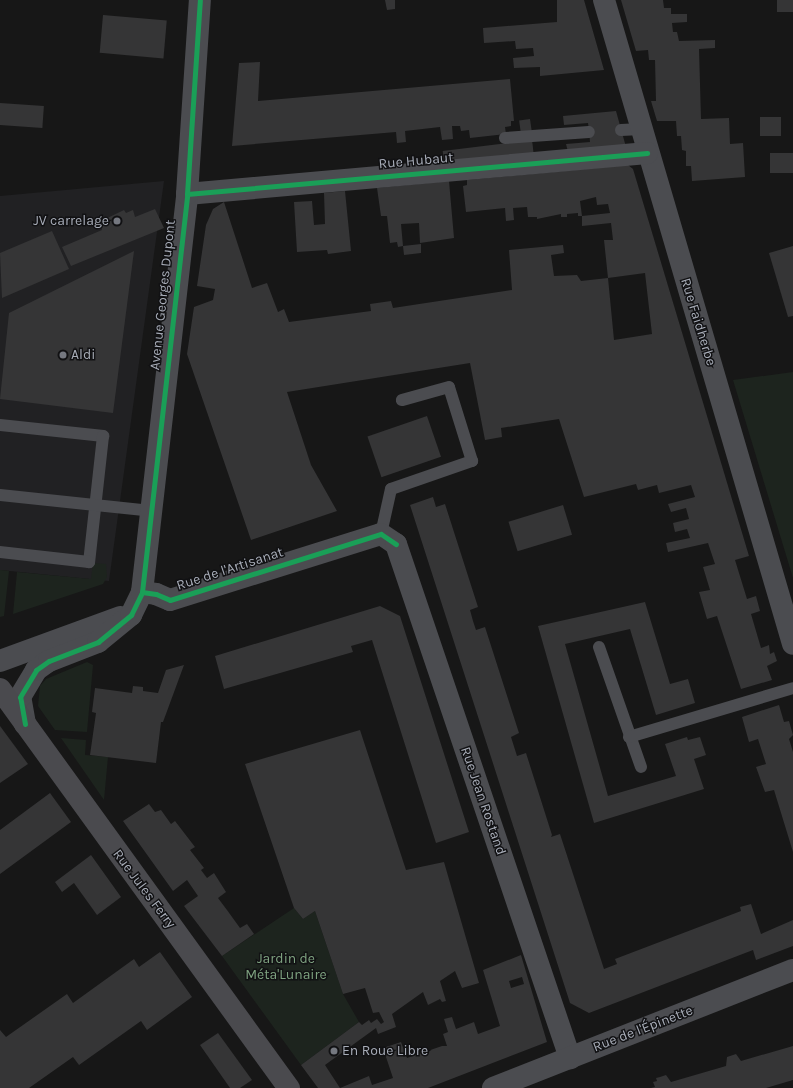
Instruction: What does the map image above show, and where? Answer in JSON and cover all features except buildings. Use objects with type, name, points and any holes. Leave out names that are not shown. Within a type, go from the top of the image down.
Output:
[{"type":"street","name":"Avenue Georges Dupont","points":[[139,598],[151,511],[187,194],[200,0]]},
{"type":"street","name":"Rue Faidherbe","points":[[604,0],[631,129],[647,152],[793,644]]},
{"type":"street","name":"Rue Hubaut","points":[[187,194],[647,152]]},
{"type":"street","name":"Rue de l'Artisanat","points":[[139,598],[156,594],[170,600],[389,539]]},
{"type":"street","name":"Rue Jean Rostand","points":[[389,539],[570,1058]]},
{"type":"street","points":[[0,662],[120,617],[139,598]]},
{"type":"street","points":[[25,724],[20,697],[36,670],[49,661],[98,642],[132,615],[139,598]]},
{"type":"street","name":"Rue Jules Ferry","points":[[0,689],[289,1088]]},
{"type":"street","name":"Rue de l'Épinette","points":[[493,1088],[793,970]]},
{"type":"lane","points":[[505,138],[589,132]]},
{"type":"lane","points":[[389,539],[391,489],[472,461],[449,387],[402,400]]},
{"type":"lane","points":[[0,425],[103,436],[90,562],[0,552]]},
{"type":"lane","points":[[0,495],[151,511]]},
{"type":"lane","points":[[598,647],[641,767]]},
{"type":"lane","points":[[629,737],[793,688]]},
{"type":"shaded area","points":[[164,181],[109,581],[0,570],[0,196]]},
{"type":"green space","points":[[793,372],[793,578],[733,380]]},
{"type":"green space","points":[[93,563],[106,564],[107,577],[103,584],[13,614],[17,572],[91,579]]},
{"type":"green space","points":[[0,570],[9,571],[4,616],[0,617]]},
{"type":"green space","points":[[87,662],[93,665],[87,732],[55,730],[38,706],[40,686],[46,679]]},
{"type":"green space","points":[[61,738],[86,740],[85,755],[108,757],[104,800]]},
{"type":"green space","name":"Jardin de Méta'Lunaire","points":[[294,908],[303,919],[315,911],[343,994],[359,1022],[301,1065],[222,956]]},
{"type":"cycle path","points":[[25,724],[20,697],[36,670],[49,661],[98,642],[131,615],[142,592],[187,194],[200,0]]},
{"type":"cycle path","points":[[187,194],[647,153]]},
{"type":"cycle path","points":[[142,592],[156,594],[170,600],[381,534],[396,544]]},
{"type":"place","name":"JV carrelage","points":[[117,221]]},
{"type":"place","name":"Aldi","points":[[63,355]]},
{"type":"place","name":"En Roue Libre","points":[[334,1051]]}]
